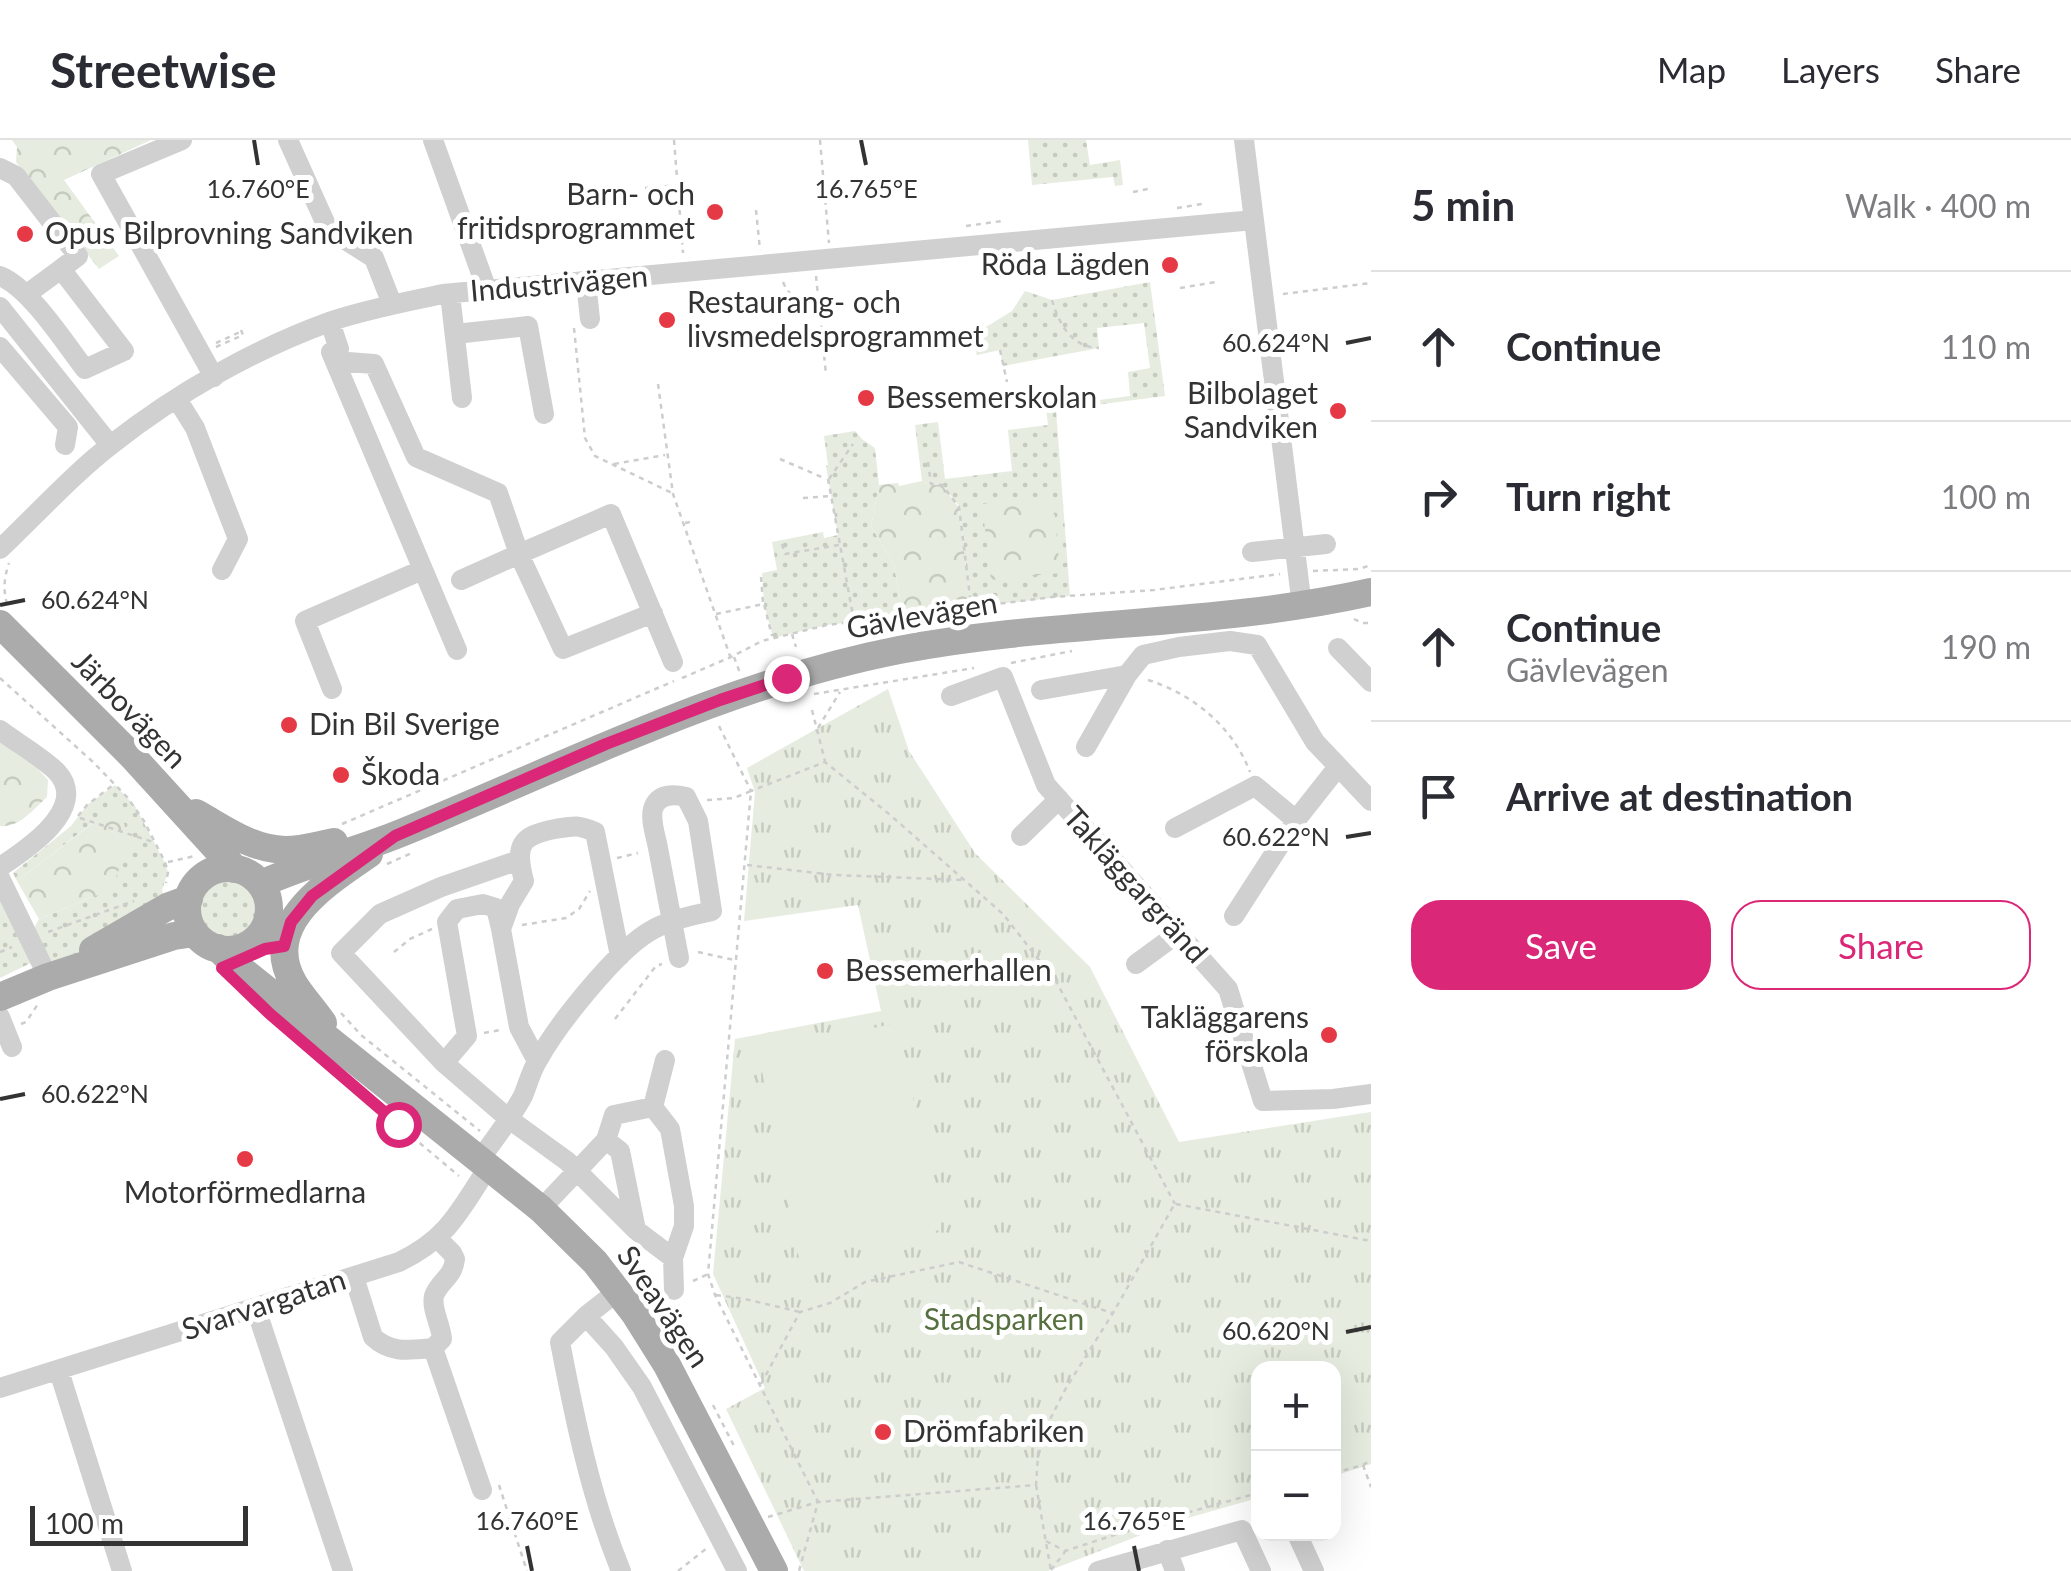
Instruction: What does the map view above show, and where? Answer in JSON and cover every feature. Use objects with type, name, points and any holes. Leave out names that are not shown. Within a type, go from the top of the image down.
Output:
[{"type":"main road","name":"Gävlevägen","points":[[0,997],[45,987],[174,936],[236,948],[259,931],[282,902],[590,750],[760,687],[894,651],[984,636],[1302,606],[1371,592]]},
{"type":"main road","name":"Järbovägen","points":[[0,625],[133,756],[235,868]]},
{"type":"main road","name":"Järbovägen","points":[[170,798],[205,875]]},
{"type":"main road","points":[[170,798],[244,840],[268,848],[288,850],[328,843],[403,844]]},
{"type":"main road","name":"Gävlevägen","points":[[261,884],[403,844]]},
{"type":"main road","points":[[344,1053],[293,982],[285,954],[287,934],[291,922],[312,896],[403,844]]},
{"type":"main road","points":[[205,875],[235,868],[261,884],[268,904],[259,931]]},
{"type":"main road","name":"Gävlevägen","points":[[45,987],[166,907],[175,895],[205,875]]},
{"type":"main road","points":[[175,895],[206,940]]},
{"type":"main road","name":"Sveavägen","points":[[259,931],[256,953],[344,1053]]},
{"type":"main road","name":"Sveavägen","points":[[206,940],[481,1171],[542,1209],[595,1262],[667,1365],[734,1531],[774,1571]]},
{"type":"street","points":[[182,140],[101,174],[208,349],[214,377]]},
{"type":"street","points":[[288,140],[328,229],[374,258],[392,304]]},
{"type":"street","points":[[434,140],[487,290]]},
{"type":"street","points":[[1244,140],[1302,606]]},
{"type":"street","points":[[0,168],[16,176],[78,256],[26,294]]},
{"type":"street","name":"Industrivägen","points":[[6,554],[110,445],[177,399],[286,339],[392,304],[487,290],[1254,220]]},
{"type":"street","points":[[0,276],[26,294],[85,369],[124,350],[61,270]]},
{"type":"street","points":[[582,318],[586,282]]},
{"type":"street","points":[[450,294],[462,398]]},
{"type":"street","points":[[0,307],[110,445]]},
{"type":"street","points":[[330,322],[339,349],[331,352],[457,650]]},
{"type":"street","points":[[455,334],[528,326],[544,414]]},
{"type":"street","points":[[22,336],[2,350],[68,427],[65,445]]},
{"type":"street","points":[[335,361],[374,364],[416,457],[498,493],[519,554],[563,650],[653,613]]},
{"type":"street","points":[[177,399],[195,428],[238,539],[222,570]]},
{"type":"street","points":[[460,580],[612,514],[674,662]]},
{"type":"street","points":[[1252,552],[1326,544]]},
{"type":"street","points":[[332,688],[305,622],[422,570]]},
{"type":"street","points":[[1086,747],[1143,655],[1230,642],[1257,645],[1315,742],[1371,801]]},
{"type":"street","points":[[1338,648],[1371,682]]},
{"type":"street","points":[[1041,690],[1128,676]]},
{"type":"street","name":"Takläggargränd","points":[[951,696],[1003,677],[1046,785],[1228,990],[1263,1101],[1371,1094]]},
{"type":"street","points":[[0,730],[58,773],[65,786],[66,800],[54,824],[0,867]]},
{"type":"street","points":[[1234,916],[1296,820],[1337,768]]},
{"type":"street","points":[[1174,828],[1256,786],[1296,820]]},
{"type":"street","points":[[679,958],[652,812],[658,801],[670,794],[686,797]]},
{"type":"street","name":"Svarvargatan","points":[[0,1388],[399,1262],[438,1239],[451,1224],[524,1094],[537,1061],[573,1010],[620,956],[646,933],[672,921],[712,911],[698,822],[686,797]]},
{"type":"street","points":[[1021,836],[1059,800]]},
{"type":"street","points":[[501,929],[524,881],[518,860],[522,846],[532,834],[580,825],[594,832],[620,956]]},
{"type":"street","points":[[518,860],[380,914],[342,953],[444,1064],[509,1119],[568,1161],[636,1230],[673,1258]]},
{"type":"street","points":[[0,878],[30,940],[45,987]]},
{"type":"street","points":[[444,1064],[468,1036],[447,922],[457,908],[483,904],[496,908],[519,1027],[537,1061]]},
{"type":"street","points":[[1136,964],[1177,934]]},
{"type":"street","points":[[653,1107],[665,1060]]},
{"type":"street","points":[[542,1209],[606,1140],[614,1116],[653,1107]]},
{"type":"street","points":[[653,1107],[670,1129],[684,1206],[684,1226],[673,1258],[674,1290]]},
{"type":"street","points":[[606,1140],[620,1150],[636,1230]]},
{"type":"street","points":[[354,1277],[372,1337],[397,1350],[433,1348],[442,1338],[433,1298],[449,1278],[455,1259],[438,1239]]},
{"type":"street","points":[[618,1290],[560,1342],[593,1492],[621,1571]]},
{"type":"street","points":[[256,1309],[342,1571]]},
{"type":"street","points":[[586,1316],[614,1346],[734,1531],[737,1571]]},
{"type":"street","points":[[433,1348],[488,1482]]},
{"type":"street","points":[[59,1370],[122,1571]]},
{"type":"street","points":[[1098,1571],[1242,1530],[1261,1571]]},
{"type":"street","points":[[1299,1541],[1314,1571]]},
{"type":"street","points":[[1167,1550],[1175,1571]]},
{"type":"path","points":[[674,140],[684,272]]},
{"type":"path","points":[[820,140],[823,260],[819,302],[826,374]]},
{"type":"path","points":[[645,188],[677,185]]},
{"type":"path","points":[[1133,192],[1152,188]]},
{"type":"path","points":[[756,210],[762,266]]},
{"type":"path","points":[[966,226],[1002,221]]},
{"type":"path","points":[[782,280],[787,291],[800,302],[819,302]]},
{"type":"path","points":[[1180,288],[1216,282]]},
{"type":"path","points":[[1263,297],[1371,283]]},
{"type":"path","points":[[1052,300],[1070,336],[1088,348],[1099,348]]},
{"type":"path","points":[[582,318],[584,438],[595,456],[673,494]]},
{"type":"path","points":[[241,331],[243,335],[208,349],[241,331]]},
{"type":"path","points":[[1231,338],[1232,346]]},
{"type":"path","points":[[1000,350],[1006,382]]},
{"type":"path","points":[[658,384],[673,494],[714,614],[744,685]]},
{"type":"path","points":[[828,479],[853,444]]},
{"type":"path","points":[[666,446],[674,445]]},
{"type":"path","points":[[612,464],[667,455]]},
{"type":"path","points":[[780,460],[828,479]]},
{"type":"path","points":[[928,462],[931,485],[942,485],[959,508],[972,606]]},
{"type":"path","points":[[828,479],[854,623]]},
{"type":"path","points":[[802,498],[831,496]]},
{"type":"path","points":[[683,524],[694,522]]},
{"type":"path","points":[[782,544],[785,554],[840,544]]},
{"type":"path","points":[[0,625],[10,616],[4,594],[6,554]]},
{"type":"path","points":[[761,577],[773,638]]},
{"type":"path","points":[[714,614],[764,604]]},
{"type":"path","points":[[1353,618],[1371,623]]},
{"type":"path","points":[[792,634],[796,648]]},
{"type":"path","points":[[999,665],[1071,651]]},
{"type":"path","points":[[809,696],[984,667]]},
{"type":"path","points":[[1128,676],[1166,686],[1229,731],[1256,786]]},
{"type":"path","points":[[0,678],[93,762],[134,806],[168,872],[175,895]]},
{"type":"path","points":[[817,729],[842,689]]},
{"type":"path","points":[[812,710],[826,762],[1003,914],[1057,983],[1175,1204]]},
{"type":"path","points":[[717,721],[751,791],[708,1274],[818,1502],[798,1571]]},
{"type":"path","points":[[73,744],[80,737]]},
{"type":"path","points":[[686,797],[734,798],[826,762]]},
{"type":"path","points":[[78,817],[154,843]]},
{"type":"path","points":[[379,867],[403,844]]},
{"type":"path","points":[[501,929],[566,918],[580,909],[603,869],[659,849]]},
{"type":"path","points":[[746,864],[834,875],[965,880]]},
{"type":"path","points":[[0,952],[146,896]]},
{"type":"path","points":[[394,952],[410,939],[447,922]]},
{"type":"path","points":[[6,1032],[26,1022],[45,987]]},
{"type":"path","points":[[468,1036],[519,1027]]},
{"type":"path","points":[[355,1088],[481,1171]]},
{"type":"path","points":[[1175,1204],[1371,1241]]},
{"type":"path","points":[[1051,1571],[1036,1485],[1039,1441],[1175,1204]]},
{"type":"path","points":[[715,1294],[800,1312],[830,1303],[865,1282],[959,1262],[1112,1313]]},
{"type":"path","points":[[760,1385],[800,1312]]},
{"type":"path","points":[[1341,1471],[1371,1460]]},
{"type":"path","points":[[1363,1465],[1371,1486]]},
{"type":"path","points":[[488,1482],[528,1571]]},
{"type":"path","points":[[678,1571],[734,1531],[818,1502],[1036,1485]]},
{"type":"path","points":[[1051,1571],[1066,1551],[1157,1520],[1251,1495]]},
{"type":"path","points":[[1046,1542],[1066,1551]]},
{"type":"green space","points":[[12,140],[151,140],[64,180],[119,256],[99,269],[16,162],[17,147]]},
{"type":"green space","points":[[1028,140],[1086,140],[1090,165],[1120,160],[1123,185],[1115,186],[1113,177],[1032,185]]},
{"type":"green space","points":[[1150,282],[1165,396],[1056,410],[1070,596],[971,607],[959,506],[942,485],[922,481],[915,425],[938,422],[945,479],[1012,471],[1008,430],[1048,425],[1046,407],[1130,396],[1128,372],[1150,368],[1144,323],[1097,328],[1099,348],[1003,366],[1000,350],[977,355],[973,335],[1012,311],[1025,291],[1052,300]]},
{"type":"green space","points":[[855,431],[875,448],[879,485],[871,526],[894,565],[903,616],[827,625],[773,638],[764,604],[762,573],[777,570],[772,542],[823,532],[824,538],[838,535],[824,436]]},
{"type":"green space","points":[[922,481],[942,485],[959,508],[971,607],[903,616],[894,565],[871,526],[879,485]]},
{"type":"green space","points":[[1053,495],[1060,573],[991,580],[982,504]]},
{"type":"green space","name":"Stadsparken","points":[[888,689],[909,751],[975,853],[1090,967],[1179,1142],[1371,1112],[1371,1464],[1341,1474],[1341,1361],[1251,1361],[1251,1500],[1177,1521],[1048,1571],[804,1571],[726,1409],[765,1388],[713,1274],[735,1039],[881,1011],[858,905],[744,921],[755,792],[747,768]]},
{"type":"green space","points":[[0,737],[28,758],[48,780],[47,797],[26,817],[7,826],[0,826]]},
{"type":"green space","points":[[115,785],[135,806],[165,863],[168,872],[162,890],[167,907],[48,977],[39,959],[0,978],[0,881],[34,928],[39,919],[97,895],[95,821],[17,881],[13,873],[71,826],[87,805]]},
{"type":"green space","points":[[118,804],[130,843],[113,884],[97,895],[39,919],[17,881]]},
{"type":"green space","points":[[228,868],[243,871],[256,880],[265,893],[265,923],[256,936],[243,945],[228,948],[213,945],[200,936],[191,923],[188,908],[191,893],[200,880],[213,871]]},
{"type":"green space","points":[[898,1023],[940,1230],[799,1258],[758,1051]]},
{"type":"place","name":"Barn- och fritidsprogrammet","points":[[715,212]]},
{"type":"place","name":"Opus Bilprovning Sandviken","points":[[25,234]]},
{"type":"place","name":"Röda Lägden","points":[[1170,265]]},
{"type":"place","name":"Restaurang- och livsmedelsprogrammet","points":[[667,320]]},
{"type":"place","name":"Bessemerskolan","points":[[866,398]]},
{"type":"place","name":"Bilbolaget Sandviken","points":[[1338,411]]},
{"type":"place","name":"Din Bil Sverige","points":[[289,725]]},
{"type":"place","name":"Škoda","points":[[341,775]]},
{"type":"place","name":"Bessemerhallen","points":[[825,971]]},
{"type":"place","name":"Takläggarens förskola","points":[[1329,1035]]},
{"type":"place","name":"Motorförmedlarna","points":[[245,1159]]},
{"type":"place","name":"Drömfabriken","points":[[883,1432]]},
{"type":"route","points":[[398,1124],[222,968],[265,949],[284,946],[291,922],[312,896],[395,836],[606,744],[786,678]]}]
